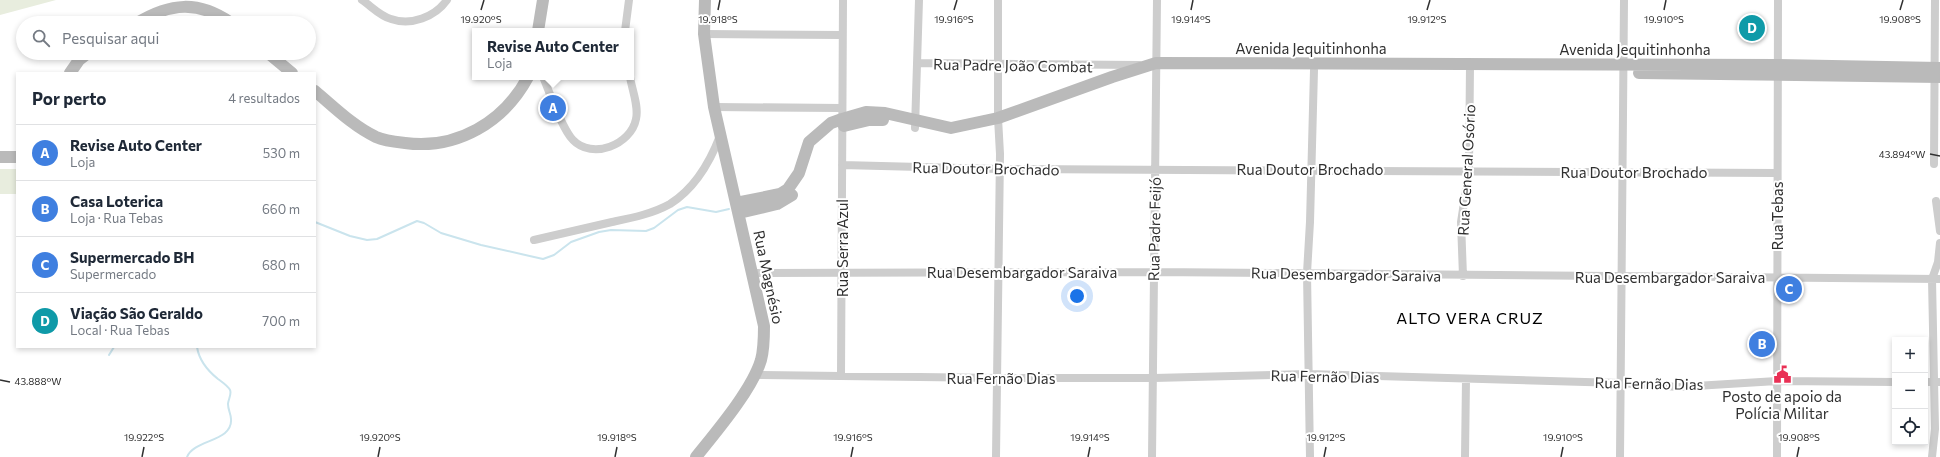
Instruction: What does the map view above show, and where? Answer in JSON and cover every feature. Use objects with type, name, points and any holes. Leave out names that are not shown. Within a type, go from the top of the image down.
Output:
[{"type":"street","points":[[362,0],[391,19],[404,21],[428,16],[437,11],[446,0]]},
{"type":"street","points":[[538,28],[543,0]]},
{"type":"street","points":[[625,28],[629,0]]},
{"type":"street","name":"Rua Magnésio","points":[[696,457],[722,424],[755,375],[761,359],[764,326],[714,107],[704,34],[705,0]]},
{"type":"street","name":"Rua Serra Azul","points":[[841,376],[843,274],[843,0]]},
{"type":"street","points":[[916,124],[919,0]]},
{"type":"street","points":[[996,457],[999,272],[998,0]]},
{"type":"street","name":"Rua Padre Feijó","points":[[1152,457],[1151,417],[1154,378],[1154,66],[1157,0]]},
{"type":"street","points":[[1620,457],[1624,172],[1624,0]]},
{"type":"street","name":"Rua Tebas","points":[[1777,457],[1778,0]]},
{"type":"street","points":[[1934,164],[1937,73],[1935,0]]},
{"type":"street","points":[[149,16],[172,6],[184,5],[208,10],[218,16]]},
{"type":"street","points":[[704,34],[842,36]]},
{"type":"street","points":[[71,72],[78,60]]},
{"type":"street","points":[[276,60],[291,72]]},
{"type":"street","name":"Rua Padre João Combat","points":[[918,63],[998,64],[1112,75]]},
{"type":"street","name":"Avenida Jequitinhonha","points":[[1154,66],[1314,70],[1418,68]]},
{"type":"street","name":"Avenida Jequitinhonha","points":[[738,208],[776,195],[788,189],[799,173],[809,142],[831,123],[842,118],[866,112],[885,113],[916,124],[951,128],[998,121],[1112,75],[1154,66],[1624,68],[1937,73]]},
{"type":"street","name":"Rua General Osório","points":[[1463,276],[1461,222],[1469,170],[1470,68]]},
{"type":"street","points":[[1310,457],[1307,273],[1312,169],[1314,70]]},
{"type":"street","points":[[316,92],[358,126],[377,137],[398,142],[425,144],[451,140],[478,130],[494,119],[508,106],[517,96],[526,80]]},
{"type":"street","points":[[544,80],[566,129],[573,140],[580,146],[594,150],[612,146],[623,139],[631,131],[636,121],[637,111],[631,80]]},
{"type":"street","points":[[714,107],[842,118]]},
{"type":"street","points":[[534,240],[642,215],[669,204],[693,182],[705,167],[714,152],[720,136]]},
{"type":"street","points":[[0,158],[16,157]]},
{"type":"street","name":"Rua Doutor Brochado","points":[[842,165],[999,169],[1155,168],[1777,173]]},
{"type":"street","points":[[1936,201],[1940,231]]},
{"type":"street","points":[[1932,457],[1937,382],[1936,279],[1940,243]]},
{"type":"street","name":"Rua Desembargador Saraiva","points":[[752,273],[843,274],[1154,272],[1463,276],[1936,279]]},
{"type":"street","name":"Rua Fernão Dias","points":[[755,375],[1154,378],[1308,374],[1620,383],[1678,387],[1777,381],[1892,382]]},
{"type":"street","points":[[1465,457],[1466,379]]},
{"type":"shaded area","points":[[0,0],[56,0],[0,15]]},
{"type":"shaded area","points":[[0,169],[16,169],[16,194],[0,194]]},
{"type":"waterway","points":[[316,222],[350,236],[367,240],[377,239],[417,221],[424,223],[441,233],[481,245],[543,259],[554,255],[571,242],[599,232],[611,230],[646,231],[654,228],[678,210],[687,207],[716,212],[729,209]]},
{"type":"waterway","points":[[109,355],[113,348]]},
{"type":"waterway","points":[[187,457],[191,451],[197,447],[226,432],[230,426],[231,419],[228,408],[231,393],[230,390],[207,369],[197,348]]},
{"type":"place","name":"Viação São Geraldo","points":[[1752,28]]},
{"type":"place","name":"Revise Auto Center","points":[[553,108]]},
{"type":"place","name":"Supermercado BH","points":[[1789,289]]},
{"type":"place","name":"Casa Loterica","points":[[1762,344]]},
{"type":"place","name":"Posto de apoio da Polícia Militar","points":[[1782,375]]},
{"type":"district","name":"ALTO VERA CRUZ","points":[[1470,317]]}]
